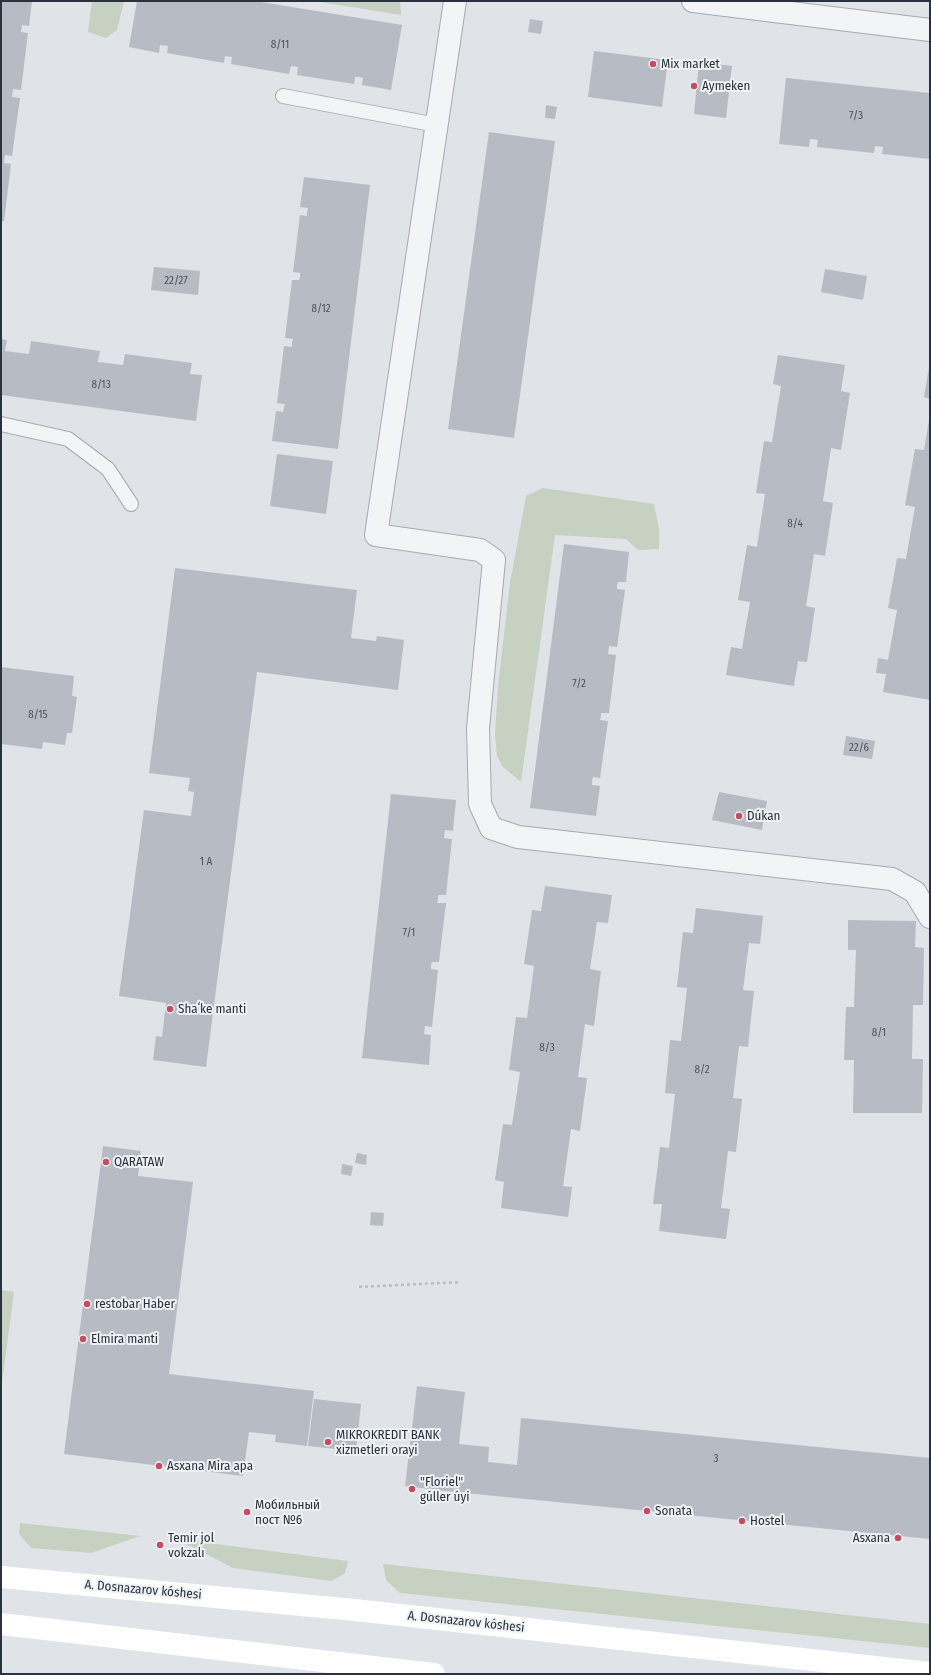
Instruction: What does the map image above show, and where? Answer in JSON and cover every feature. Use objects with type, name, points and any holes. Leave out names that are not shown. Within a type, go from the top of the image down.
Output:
[{"type":"main road","name":"A. Dosnazarov kóshesi","points":[[1,1577],[355,1610],[930,1673]]},
{"type":"main road","points":[[1,1624],[345,1669],[434,1674]]},
{"type":"street","points":[[455,1],[376,535],[480,550],[494,560],[478,728],[480,804],[491,828],[518,837],[892,879],[915,892],[930,918]]},
{"type":"street","points":[[693,1],[930,30]]},
{"type":"lane","points":[[283,96],[437,125]]},
{"type":"lane","points":[[1,424],[68,439],[108,469],[131,504]]},
{"type":"path","points":[[358,1287],[461,1282]]},
{"type":"green space","points":[[92,1],[124,1],[117,30],[106,38],[88,32]]},
{"type":"green space","points":[[315,1],[400,1],[401,15]]},
{"type":"green space","points":[[543,488],[654,504],[659,529],[659,549],[638,550],[626,539],[555,535],[521,782],[503,767],[497,756],[495,734],[498,686],[510,583],[526,496]]},
{"type":"green space","points":[[1,1290],[14,1292],[1,1390]]},
{"type":"green space","points":[[20,1523],[140,1536],[91,1553],[31,1548],[19,1534]]},
{"type":"green space","points":[[177,1539],[348,1561],[345,1573],[332,1581],[233,1568]]},
{"type":"green space","points":[[383,1564],[930,1624],[930,1648],[400,1593],[386,1580]]},
{"type":"building","points":[[1,1],[32,1],[29,26],[22,25],[21,32],[28,33],[21,90],[13,89],[12,97],[20,98],[12,156],[5,155],[4,163],[11,164],[4,221],[1,221]]},
{"type":"building","points":[[137,1],[255,1],[402,25],[391,90],[362,85],[363,78],[359,77],[355,77],[354,84],[297,75],[298,67],[291,66],[289,74],[231,64],[232,57],[225,56],[224,63],[167,53],[168,46],[160,45],[159,53],[129,47]]},
{"type":"building","points":[[530,19],[543,21],[541,34],[528,32]]},
{"type":"building","points":[[594,51],[668,60],[662,107],[588,97]]},
{"type":"building","points":[[699,62],[732,66],[726,118],[694,114]]},
{"type":"building","points":[[786,78],[930,93],[930,159],[882,154],[883,147],[875,146],[874,153],[817,147],[818,140],[810,139],[809,147],[779,144]]},
{"type":"building","points":[[546,105],[557,107],[555,119],[545,118]]},
{"type":"building","points":[[489,132],[555,141],[514,438],[448,429]]},
{"type":"building","points":[[304,177],[370,185],[338,449],[272,441],[276,411],[283,412],[285,404],[277,403],[284,346],[292,347],[293,339],[285,338],[292,280],[299,280],[300,277],[300,273],[293,272],[300,215],[307,216],[308,208],[300,207]]},
{"type":"building","points":[[154,267],[200,271],[198,295],[151,290]]},
{"type":"building","points":[[825,269],[867,276],[863,300],[821,292]]},
{"type":"building","points":[[1,339],[7,340],[5,351],[29,354],[31,341],[100,351],[98,362],[123,365],[125,354],[192,363],[190,374],[202,375],[196,421],[1,395]]},
{"type":"building","points":[[778,355],[845,365],[841,391],[850,393],[841,450],[831,448],[823,501],[833,503],[825,556],[814,554],[806,606],[815,608],[807,662],[798,661],[794,686],[726,675],[731,647],[742,649],[750,602],[738,600],[747,545],[757,547],[765,494],[756,493],[764,441],[772,442],[781,386],[773,384]]},
{"type":"building","points":[[930,367],[930,399],[924,397]]},
{"type":"building","points":[[929,420],[930,700],[883,692],[886,674],[876,673],[878,658],[888,660],[897,610],[888,608],[897,558],[906,559],[915,507],[905,505],[915,449],[924,450]]},
{"type":"building","points":[[277,454],[333,461],[326,514],[270,506]]},
{"type":"building","points":[[564,544],[629,552],[626,582],[618,582],[617,585],[617,589],[625,590],[617,647],[609,646],[608,654],[616,655],[609,713],[601,713],[600,720],[608,721],[600,778],[593,777],[592,781],[592,785],[600,786],[596,816],[530,808]]},
{"type":"building","points":[[175,568],[357,590],[351,638],[376,641],[377,636],[404,640],[398,690],[257,672],[206,1067],[153,1060],[156,1036],[162,1037],[166,1003],[119,996],[144,810],[191,816],[194,792],[188,791],[190,778],[149,773]]},
{"type":"building","points":[[1,667],[74,676],[72,696],[77,697],[72,733],[67,733],[65,745],[43,742],[42,749],[1,744]]},
{"type":"building","points":[[846,736],[875,741],[872,759],[843,755]]},
{"type":"building","points":[[719,792],[767,801],[762,830],[712,820]]},
{"type":"building","points":[[391,794],[456,800],[453,831],[445,830],[444,838],[452,839],[446,895],[438,895],[437,903],[446,903],[439,962],[432,962],[431,965],[431,969],[438,970],[432,1027],[425,1026],[424,1034],[431,1035],[429,1065],[362,1058]]},
{"type":"building","points":[[545,886],[612,895],[608,923],[597,922],[590,969],[601,971],[594,1026],[585,1024],[578,1077],[587,1078],[580,1131],[571,1129],[563,1186],[572,1187],[568,1217],[501,1208],[504,1182],[495,1180],[503,1124],[512,1125],[520,1072],[509,1070],[516,1017],[527,1018],[534,966],[524,964],[532,910],[541,911]]},
{"type":"building","points":[[696,908],[763,916],[760,944],[749,943],[743,990],[754,991],[748,1047],[739,1046],[733,1098],[742,1099],[736,1152],[728,1151],[721,1208],[730,1209],[726,1239],[659,1231],[662,1204],[653,1204],[660,1147],[669,1148],[675,1094],[665,1093],[670,1040],[681,1041],[687,988],[677,987],[683,932],[693,933]]},
{"type":"building","points":[[848,920],[916,921],[915,947],[924,948],[923,1005],[913,1005],[912,1059],[923,1059],[922,1113],[853,1113],[854,1060],[844,1060],[846,1007],[854,1007],[856,950],[848,950]]},
{"type":"building","points":[[103,1146],[141,1151],[138,1176],[193,1182],[169,1374],[314,1391],[307,1446],[275,1442],[276,1435],[249,1432],[243,1476],[64,1454]]},
{"type":"building","points":[[357,1153],[367,1155],[366,1165],[355,1163]]},
{"type":"building","points":[[342,1164],[353,1166],[351,1176],[341,1174]]},
{"type":"building","points":[[371,1212],[384,1213],[383,1226],[370,1225]]},
{"type":"building","points":[[417,1386],[465,1392],[459,1444],[489,1447],[488,1462],[517,1465],[521,1418],[930,1458],[930,1539],[455,1492],[456,1470],[454,1492],[405,1486]]},
{"type":"building","points":[[314,1399],[361,1404],[356,1451],[308,1446]]},
{"type":"place","name":"Mix market","points":[[653,64]]},
{"type":"place","name":"Aymeken","points":[[694,86]]},
{"type":"place","name":"Dúkan","points":[[739,816]]},
{"type":"place","name":"Shaʻke manti","points":[[170,1009]]},
{"type":"place","name":"QARATAW","points":[[106,1162]]},
{"type":"place","name":"restobar Haber","points":[[87,1304]]},
{"type":"place","name":"Elmira manti","points":[[83,1339]]},
{"type":"place","name":"MIKROKREDIT BANK xizmetleri orayi","points":[[328,1442]]},
{"type":"place","name":"Asxana Mira apa","points":[[159,1466]]},
{"type":"place","name":"\"Floriel\" gúller úyi","points":[[412,1489]]},
{"type":"place","name":"Sonata","points":[[647,1511]]},
{"type":"place","name":"Мобильный пост №6","points":[[247,1512]]},
{"type":"place","name":"Hostel","points":[[742,1521]]},
{"type":"place","name":"Asxana","points":[[898,1538]]},
{"type":"place","name":"Temir jol vokzalı","points":[[160,1545]]}]
